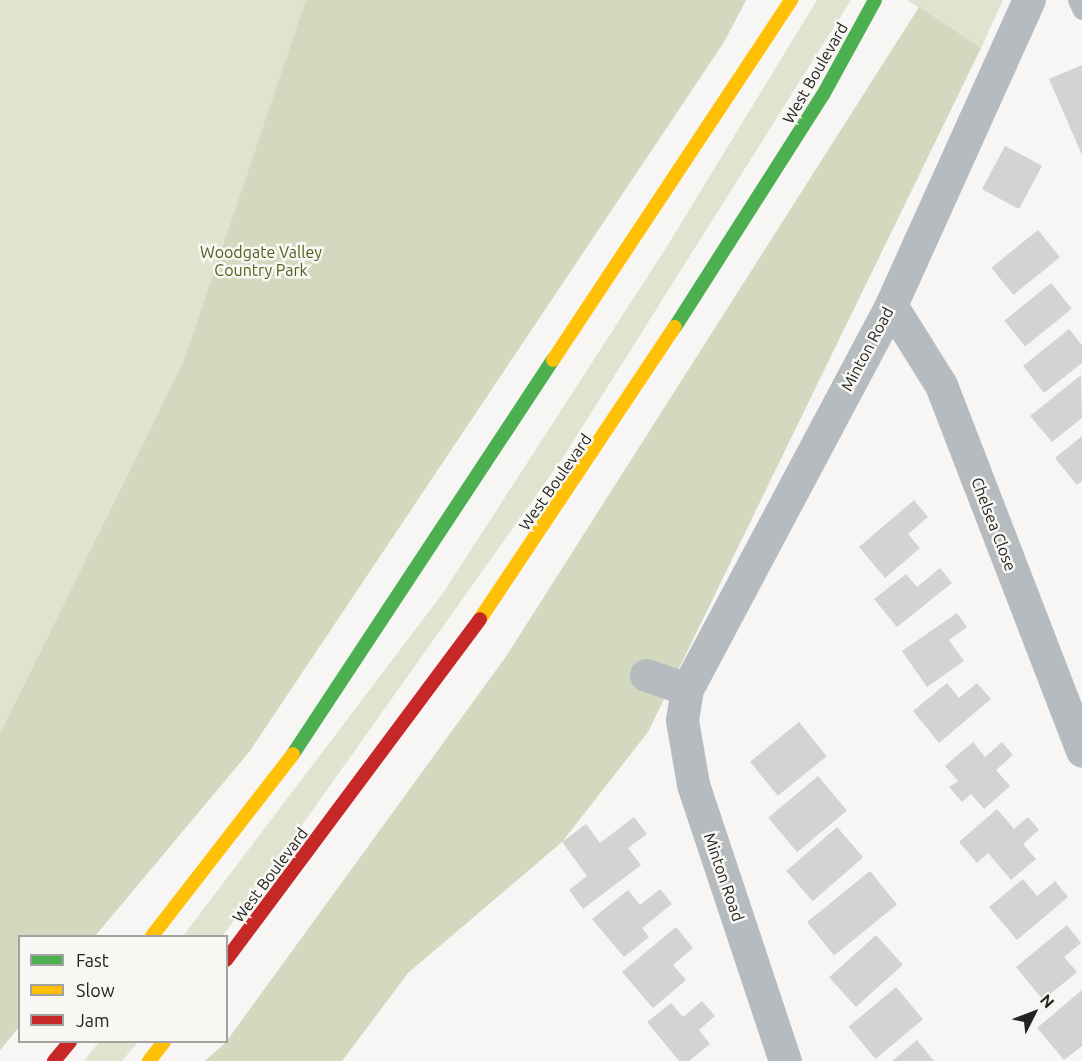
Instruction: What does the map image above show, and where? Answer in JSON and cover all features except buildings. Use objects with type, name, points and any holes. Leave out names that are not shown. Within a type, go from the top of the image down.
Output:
[{"type":"main road","points":[[153,935],[292,756],[791,0]]},
{"type":"main road","name":"West Boulevard","points":[[228,957],[471,632],[599,447],[823,95],[875,0]]},
{"type":"main road","points":[[54,1061],[68,1043]]},
{"type":"main road","points":[[149,1061],[162,1043]]},
{"type":"street","name":"Minton Road","points":[[785,1061],[693,784],[682,720],[687,689],[891,305],[1029,0]]},
{"type":"street","name":"Chelsea Close","points":[[891,305],[941,385],[1082,751]]},
{"type":"street","points":[[646,675],[687,689]]},
{"type":"lane","points":[[1077,0],[1082,11]]},
{"type":"green space","name":"Woodgate Valley Country Park","points":[[0,0],[746,0],[724,42],[249,752],[96,935],[18,935],[18,1028],[0,1050]]},
{"type":"green space","name":"Woodgate Valley Country Park","points":[[306,0],[746,0],[724,42],[249,752],[96,935],[18,935],[18,1028],[0,1050],[0,734],[184,361]]},
{"type":"green space","points":[[817,0],[851,0],[562,459],[233,922],[223,935],[184,935],[443,593],[666,248]]},
{"type":"green space","points":[[907,0],[1003,0],[981,48]]},
{"type":"green space","points":[[919,7],[981,48],[648,732],[562,842],[408,973],[342,1061],[205,1061],[225,1043],[228,1043],[228,1039],[507,655]]},
{"type":"green space","points":[[98,1043],[137,1043],[122,1061],[84,1061]]},
{"type":"traffic: fast","points":[[675,327],[823,95],[875,0]]},
{"type":"traffic: fast","points":[[293,754],[553,360]]},
{"type":"traffic: slow","points":[[553,360],[791,0]]},
{"type":"traffic: slow","points":[[480,619],[675,327]]},
{"type":"traffic: slow","points":[[153,935],[293,754]]},
{"type":"traffic: slow","points":[[149,1061],[163,1043]]},
{"type":"traffic: jam","points":[[228,957],[480,619]]},
{"type":"traffic: jam","points":[[54,1061],[69,1043]]}]
